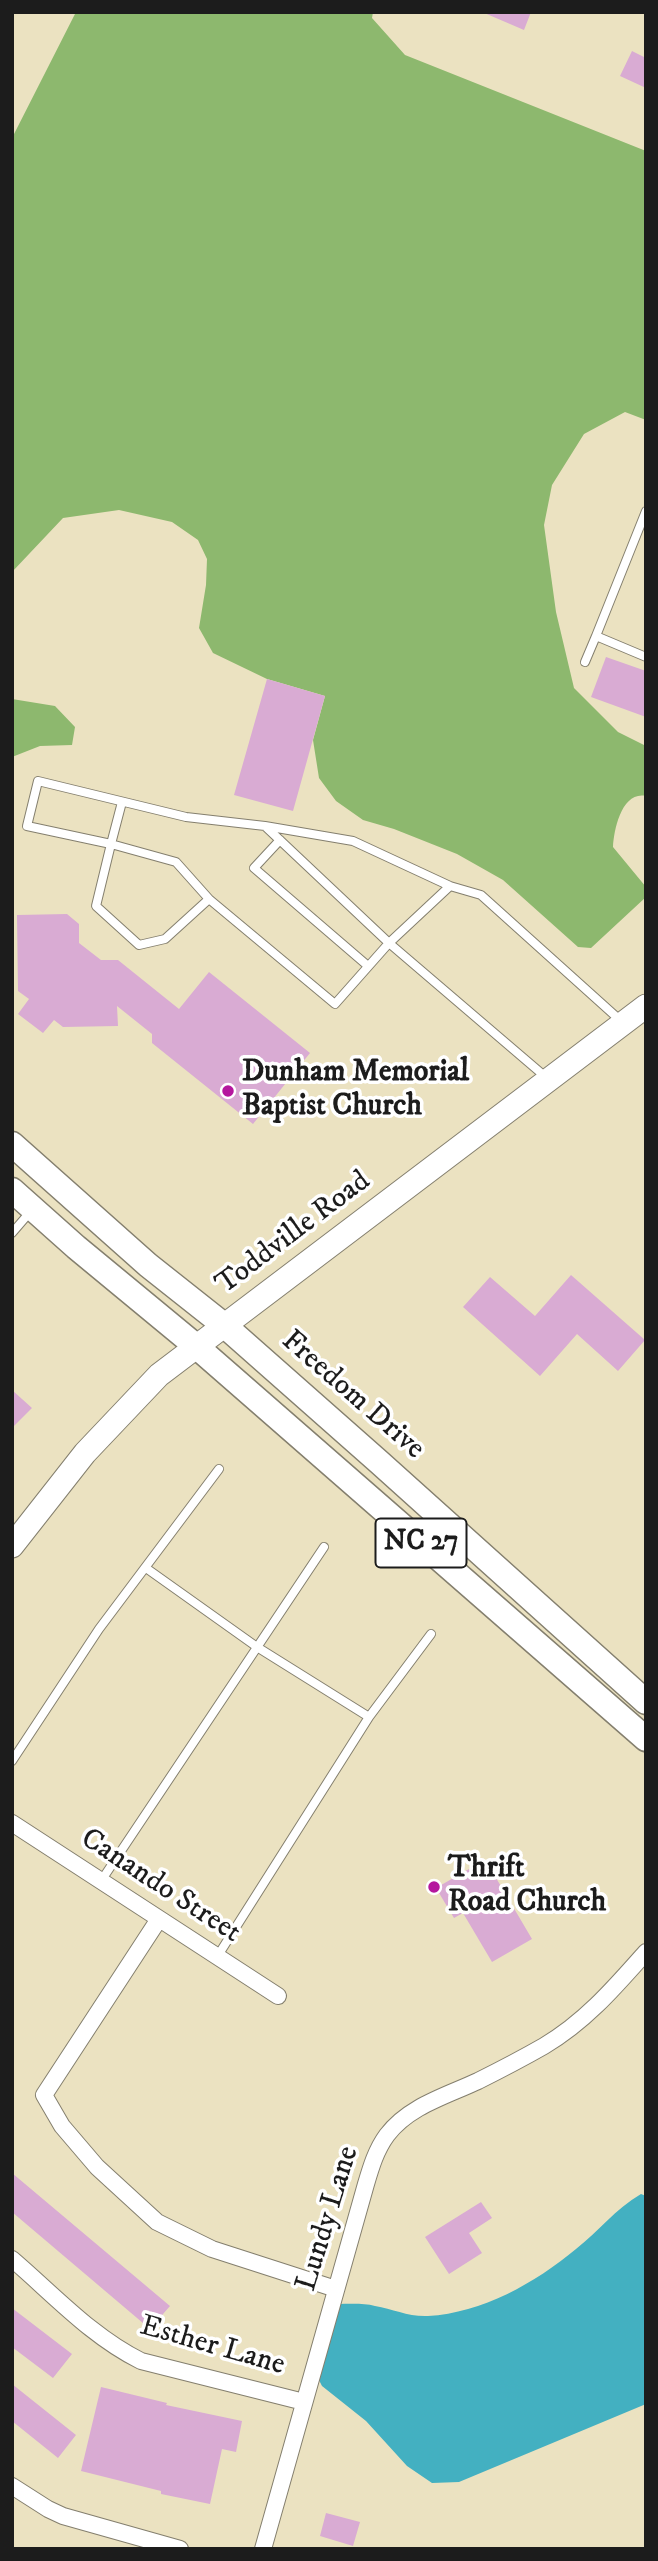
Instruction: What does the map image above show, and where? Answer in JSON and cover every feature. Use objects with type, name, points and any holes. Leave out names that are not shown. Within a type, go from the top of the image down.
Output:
[{"type":"main road","name":"Freedom Drive","points":[[12,1144],[148,1265],[225,1326],[646,1702]]},
{"type":"main road","name":"NC 27","points":[[12,1189],[646,1738]]},
{"type":"street","name":"Toddville Road","points":[[12,1546],[85,1453],[157,1377],[646,1006]]},
{"type":"street","name":"Canando Street","points":[[12,1823],[278,1996]]},
{"type":"street","points":[[159,1919],[44,2095],[62,2126],[97,2167],[157,2222],[212,2249],[336,2289]]},
{"type":"street","name":"Lundy Lane","points":[[263,2549],[375,2155],[394,2127],[422,2106],[479,2080],[545,2045],[575,2025],[600,2003],[646,1952]]},
{"type":"street","name":"Esther Lane","points":[[12,2259],[106,2341],[124,2353],[141,2361],[304,2402]]},
{"type":"street","points":[[12,2486],[63,2516],[134,2543],[180,2549]]},
{"type":"lane","points":[[585,662],[646,511]]},
{"type":"lane","points":[[596,636],[646,657]]},
{"type":"lane","points":[[450,886],[389,943],[335,1004],[209,899],[176,863],[27,826],[38,781],[186,817],[265,826],[353,841],[450,886],[481,895],[623,1023]]},
{"type":"lane","points":[[122,802],[96,906],[139,945],[165,939],[209,899]]},
{"type":"lane","points":[[265,826],[389,943],[549,1080]]},
{"type":"lane","points":[[280,840],[254,867],[368,966]]},
{"type":"lane","points":[[12,1233],[33,1209]]},
{"type":"lane","points":[[12,1761],[99,1629],[219,1469]]},
{"type":"lane","points":[[101,1881],[324,1547]]},
{"type":"lane","points":[[146,1568],[257,1647],[369,1717]]},
{"type":"lane","points":[[217,1957],[369,1717],[431,1634]]},
{"type":"green space","points":[[76,12],[373,12],[372,18],[405,55],[646,151],[646,420],[625,412],[584,434],[552,485],[544,525],[556,612],[574,688],[618,732],[646,746],[646,796],[631,799],[625,805],[615,831],[613,847],[646,887],[646,897],[591,948],[578,947],[503,880],[457,854],[363,820],[336,801],[319,778],[313,740],[325,696],[267,679],[213,653],[199,628],[207,559],[198,540],[172,522],[119,510],[63,518],[12,572],[12,138]]},
{"type":"green space","points":[[12,699],[55,706],[75,727],[72,745],[40,746],[12,757]]},
{"type":"water","points":[[641,2194],[646,2196],[646,2404],[459,2482],[432,2483],[407,2466],[366,2421],[322,2386],[319,2380],[338,2304],[366,2304],[428,2316],[448,2314],[488,2302],[525,2284],[560,2262],[623,2206]]},
{"type":"building","points":[[482,12],[531,12],[524,30]]},
{"type":"building","points":[[632,51],[646,58],[646,88],[620,76]]},
{"type":"building","points":[[606,657],[646,671],[646,717],[591,697]]},
{"type":"building","points":[[267,679],[325,696],[293,811],[234,795]]},
{"type":"building","points":[[67,914],[79,924],[79,943],[101,960],[118,960],[179,1009],[209,972],[310,1053],[253,1124],[152,1043],[152,1034],[117,1006],[118,1026],[63,1027],[54,1020],[43,1033],[18,1014],[29,999],[18,991],[17,915]]},
{"type":"building","points":[[571,1275],[645,1340],[618,1371],[577,1334],[540,1376],[463,1307],[490,1277],[535,1316]]},
{"type":"building","points":[[12,1390],[32,1408],[12,1428]]},
{"type":"building","points":[[489,1866],[532,1939],[492,1962],[463,1913],[454,1918],[436,1888],[469,1869],[473,1876]]},
{"type":"building","points":[[12,2173],[170,2306],[150,2329],[12,2212]]},
{"type":"building","points":[[481,2202],[492,2218],[469,2233],[482,2253],[449,2274],[425,2237]]},
{"type":"building","points":[[12,2308],[72,2354],[53,2378],[12,2347]]},
{"type":"building","points":[[12,2384],[76,2435],[58,2458],[12,2421]]},
{"type":"building","points":[[101,2387],[167,2403],[166,2405],[242,2421],[236,2452],[222,2449],[210,2504],[161,2494],[161,2491],[81,2471]]},
{"type":"building","points":[[326,2513],[360,2522],[353,2546],[320,2536]]},
{"type":"place","name":"Dunham Memorial Baptist Church","points":[[228,1091]]},
{"type":"place","name":"Thrift Road Church","points":[[434,1887]]}]
